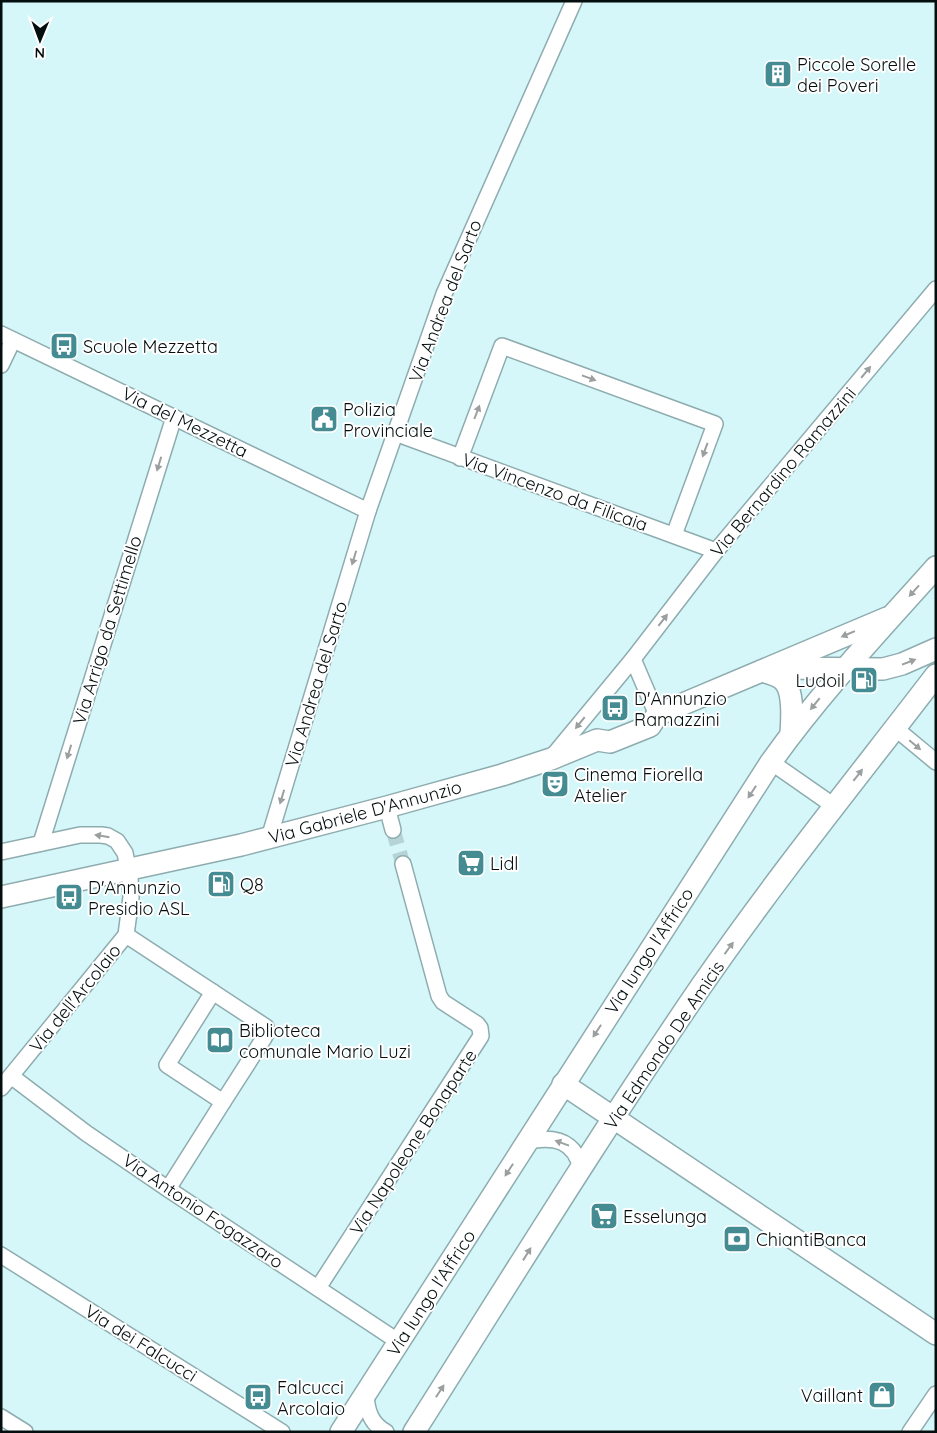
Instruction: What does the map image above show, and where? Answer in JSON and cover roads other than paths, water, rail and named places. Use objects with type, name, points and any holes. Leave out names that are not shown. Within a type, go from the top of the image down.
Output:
[{"type":"street","name":"Via Andrea del Sarto","points":[[268,838],[368,511],[444,294],[574,1]]},
{"type":"street","name":"Via Bernardino Ramazzini","points":[[551,759],[633,659],[716,551],[936,288]]},
{"type":"street","points":[[1,365],[7,337]]},
{"type":"street","name":"Via del Mezzetta","points":[[7,337],[368,511]]},
{"type":"street","points":[[460,458],[502,346],[715,424],[674,535]]},
{"type":"street","name":"Via Arrigo da Settimello","points":[[41,843],[174,417]]},
{"type":"street","name":"Via Vincenzo da Filicaia","points":[[395,433],[716,551]]},
{"type":"street","name":"Via lungo l'Affrico","points":[[341,1432],[771,762],[791,734],[845,668],[936,567]]},
{"type":"street","name":"Via Gabriele D'Annunzio","points":[[1,897],[129,871],[268,838],[502,775],[551,759],[597,740],[605,730],[621,723],[645,713],[657,715],[893,615]]},
{"type":"street","points":[[845,668],[883,669],[902,664],[936,649]]},
{"type":"street","points":[[633,659],[657,715]]},
{"type":"street","name":"Via Gabriele D'Annunzio","points":[[762,672],[796,667],[845,668]]},
{"type":"street","points":[[762,672],[780,678],[788,686],[791,704],[791,734]]},
{"type":"street","name":"Via Edmondo De Amicis","points":[[413,1431],[581,1169],[703,985],[787,868],[936,675]]},
{"type":"street","points":[[895,728],[936,762]]},
{"type":"street","points":[[771,762],[834,806]]},
{"type":"street","points":[[387,807],[393,830]]},
{"type":"street","points":[[1,852],[80,835],[108,836],[117,841],[123,848],[129,871]]},
{"type":"street","name":"Via Napoleone Bonaparte","points":[[318,1288],[481,1036],[480,1028],[477,1024],[443,1002],[438,996],[403,864]]},
{"type":"street","name":"Via dell'Arcolaio","points":[[1,1088],[126,935],[131,898],[129,871]]},
{"type":"street","points":[[126,935],[264,1024],[267,1030],[264,1038],[168,1189]]},
{"type":"street","points":[[213,992],[167,1065],[223,1102]]},
{"type":"street","name":"Via Antonio Fogazzaro","points":[[11,1076],[86,1133],[399,1342]]},
{"type":"street","points":[[563,1084],[936,1334]]},
{"type":"street","points":[[528,1141],[550,1140],[569,1146],[576,1153],[581,1169]]},
{"type":"street","name":"Via dei Falcucci","points":[[1,1255],[282,1432]]},
{"type":"street","points":[[910,1432],[936,1394]]},
{"type":"street","points":[[366,1395],[366,1403],[371,1419],[379,1428],[386,1432]]},
{"type":"street","points":[[1,1417],[24,1432]]},
{"type":"tunnel","points":[[393,830],[403,864]]},
{"type":"place","name":"Piccole Sorelle dei Poveri","points":[[778,74]]},
{"type":"place","name":"Scuole Mezzetta","points":[[64,346]]},
{"type":"place","name":"Polizia Provinciale","points":[[324,419]]},
{"type":"place","name":"Ludoil","points":[[864,680]]},
{"type":"place","name":"D'Annunzio Ramazzini","points":[[615,708]]},
{"type":"place","name":"Cinema Fiorella Atelier","points":[[555,784]]},
{"type":"place","name":"Lidl","points":[[471,863]]},
{"type":"place","name":"Q8","points":[[221,884]]},
{"type":"place","name":"D'Annunzio Presidio ASL","points":[[69,897]]},
{"type":"place","name":"Biblioteca comunale Mario Luzi","points":[[220,1040]]},
{"type":"place","name":"Esselunga","points":[[604,1216]]},
{"type":"place","name":"ChiantiBanca","points":[[737,1239]]},
{"type":"place","name":"Vaillant","points":[[882,1395]]},
{"type":"place","name":"Falcucci Arcolaio","points":[[258,1397]]}]
